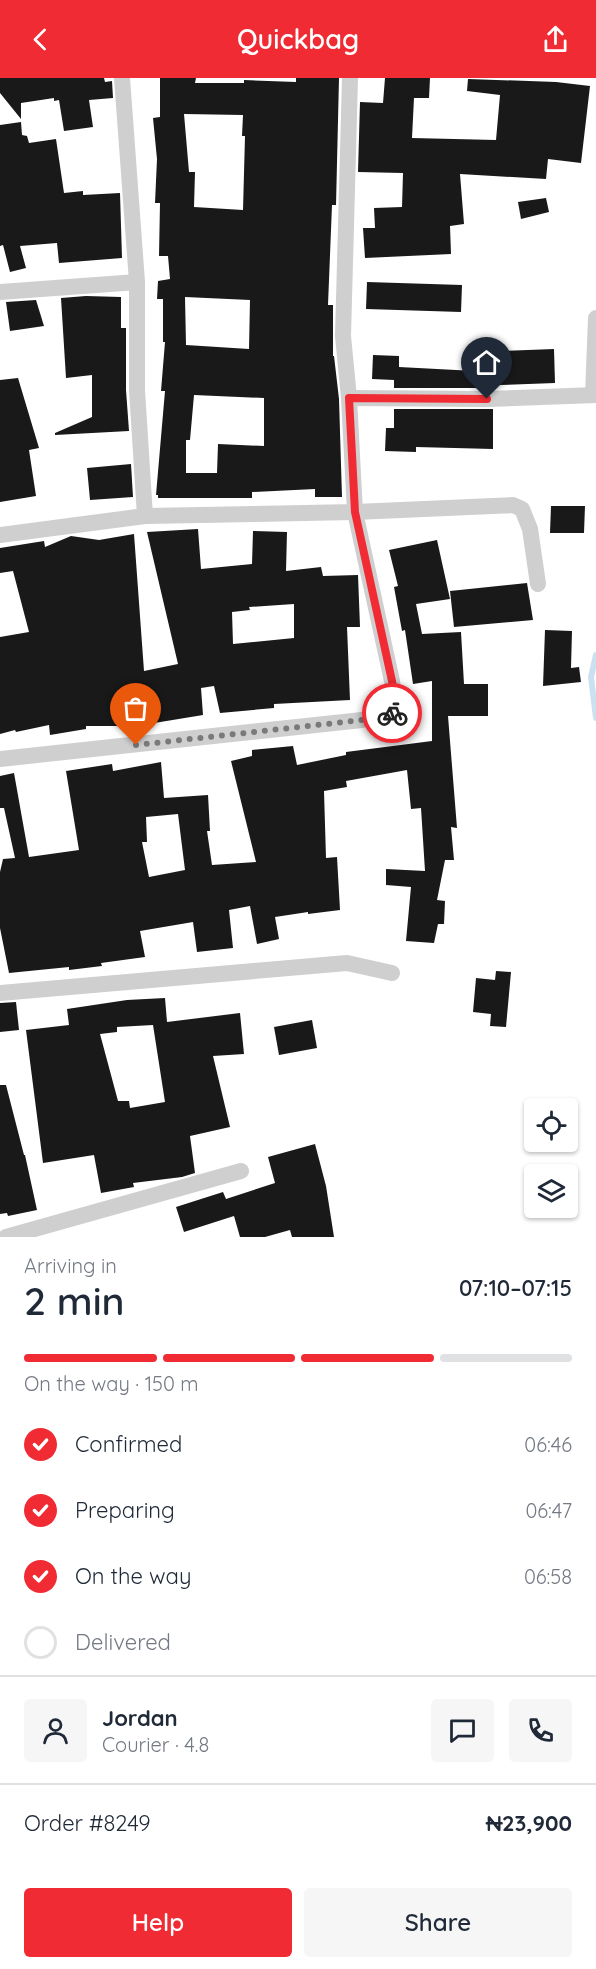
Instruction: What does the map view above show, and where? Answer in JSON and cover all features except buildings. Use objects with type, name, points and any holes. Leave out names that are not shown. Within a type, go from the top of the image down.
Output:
[{"type":"street","points":[[122,78],[137,282],[137,390],[145,516]]},
{"type":"street","points":[[0,759],[362,720],[392,714],[395,700],[392,681],[355,512],[343,336],[350,78]]},
{"type":"street","points":[[0,292],[137,282]]},
{"type":"street","points":[[349,398],[487,399],[594,395],[596,318]]},
{"type":"street","points":[[0,535],[145,516],[355,512],[513,505],[522,509],[530,529],[538,584]]},
{"type":"street","points":[[0,993],[347,963],[392,973]]},
{"type":"street","points":[[6,1237],[241,1171]]},
{"type":"waterway","points":[[596,655],[591,677],[596,718]]},
{"type":"way so far","points":[[136,745],[362,720],[392,713]]},
{"type":"route","points":[[392,713],[395,700],[392,681],[355,512],[349,398],[487,399]]}]
